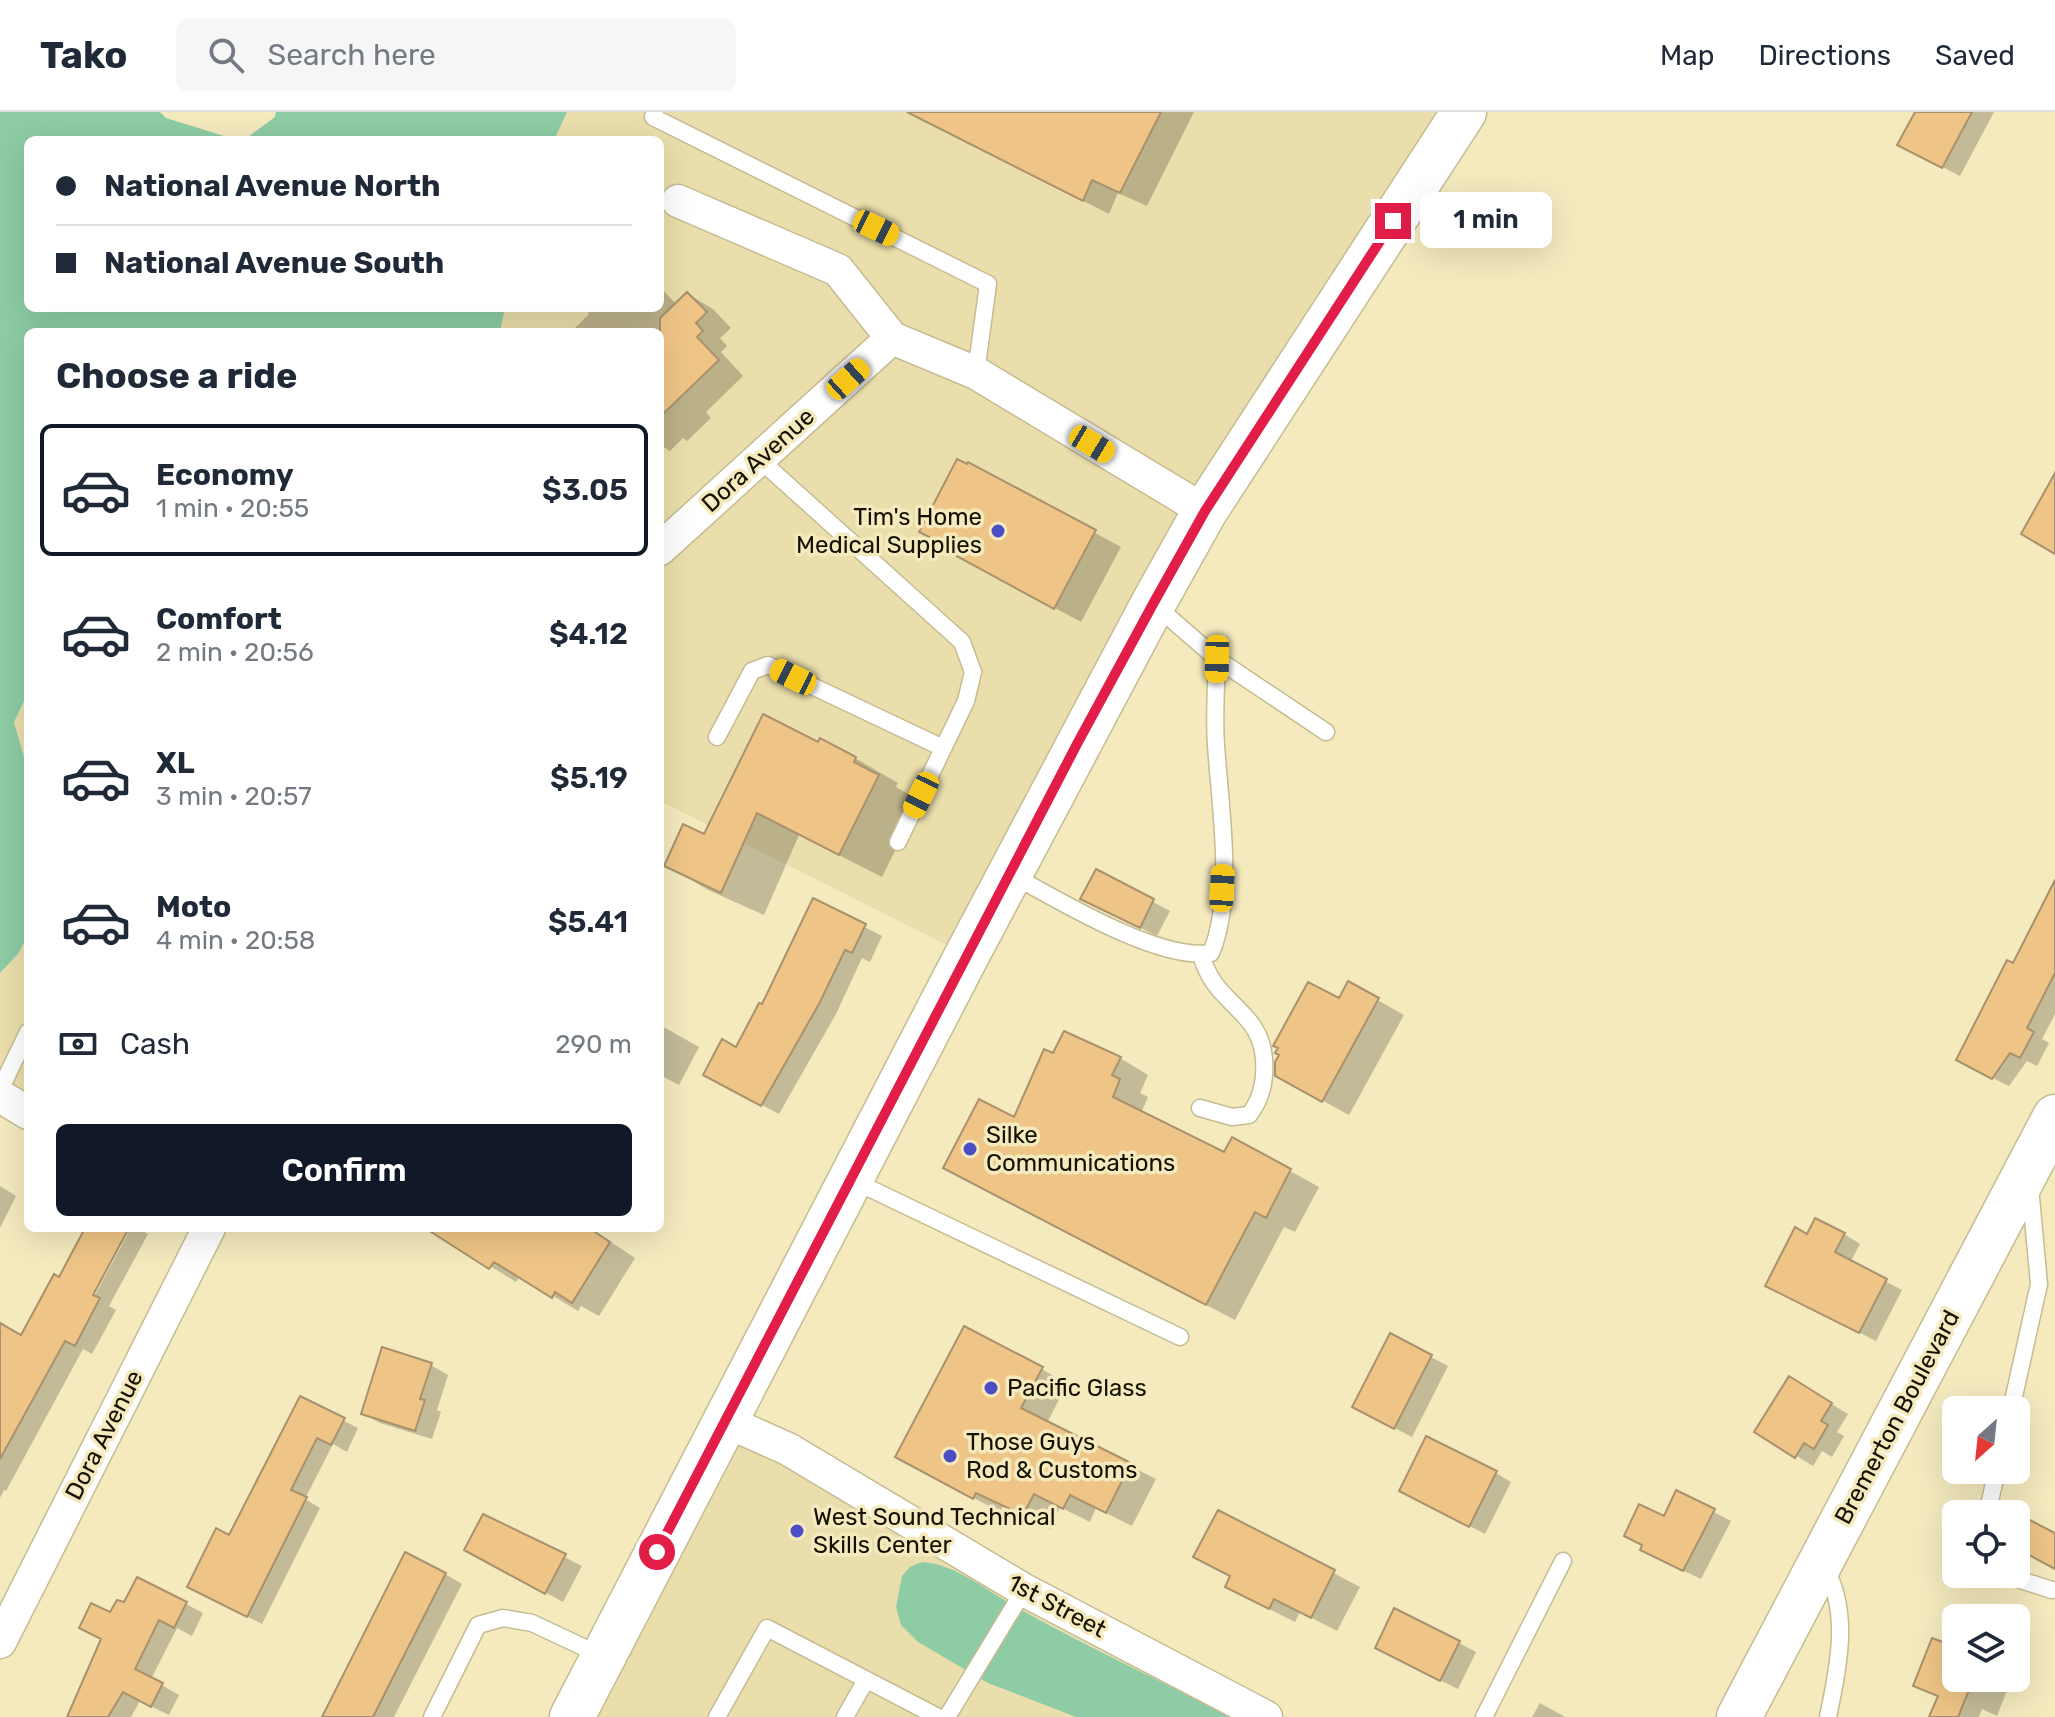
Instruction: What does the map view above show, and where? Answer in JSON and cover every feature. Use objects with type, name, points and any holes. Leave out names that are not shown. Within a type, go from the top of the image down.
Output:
[{"type":"main road","points":[[572,1717],[1153,604],[1205,511],[1464,112]]},
{"type":"main road","name":"Bremerton Boulevard","points":[[1739,1717],[2045,1140]]},
{"type":"street","points":[[678,201],[838,270],[892,338],[976,373],[1205,511]]},
{"type":"street","name":"Dora Avenue","points":[[664,545],[892,338]]},
{"type":"street","points":[[0,1093],[24,1110]]},
{"type":"street","name":"Dora Avenue","points":[[0,1642],[207,1232]]},
{"type":"street","name":"1st Street","points":[[725,1421],[788,1449],[1024,1590],[1266,1717]]},
{"type":"lane","points":[[655,112],[653,117],[988,284],[976,373]]},
{"type":"lane","points":[[759,459],[962,642],[973,672],[966,701],[898,842]]},
{"type":"lane","points":[[1153,604],[1217,659],[1326,732]]},
{"type":"lane","points":[[1010,874],[1105,926],[1195,956],[1211,953],[1219,934],[1223,866],[1223,823],[1215,743],[1217,659]]},
{"type":"lane","points":[[717,737],[752,671],[768,665],[943,748]]},
{"type":"lane","points":[[1200,1108],[1232,1117],[1249,1115],[1259,1103],[1265,1072],[1260,1041],[1250,1023],[1208,977],[1201,955]]},
{"type":"lane","points":[[0,1093],[24,1041]]},
{"type":"lane","points":[[2014,1396],[2039,1284],[2045,1140]]},
{"type":"lane","points":[[851,1179],[1180,1337]]},
{"type":"lane","points":[[1484,1717],[1563,1561]]},
{"type":"lane","points":[[1821,1562],[1837,1594],[1839,1613],[1837,1674],[1828,1717]]},
{"type":"lane","points":[[2030,1583],[2052,1590]]},
{"type":"lane","points":[[947,1717],[1024,1590]]},
{"type":"lane","points":[[432,1717],[478,1625],[503,1618],[532,1623],[604,1657]]},
{"type":"lane","points":[[717,1717],[767,1628],[938,1717]]},
{"type":"lane","points":[[845,1717],[866,1680]]},
{"type":"shaded area","points":[[567,112],[1467,112],[1351,287],[967,955],[664,803],[664,328],[501,328],[504,312],[664,312],[664,136],[556,136]]},
{"type":"shaded area","points":[[24,701],[24,758],[14,722]]},
{"type":"shaded area","points":[[24,943],[24,1110],[0,1095],[0,973]]},
{"type":"shaded area","name":"West Sound Technical Skills Center","points":[[725,1421],[1266,1717],[572,1717]]},
{"type":"green space","points":[[0,112],[160,112],[166,118],[224,136],[24,136],[24,312],[504,312],[501,328],[24,328],[24,701],[14,722],[24,757],[24,943],[0,973]]},
{"type":"green space","points":[[276,112],[567,112],[556,136],[249,136],[275,117]]},
{"type":"green space","points":[[922,1562],[947,1568],[971,1579],[1042,1621],[1230,1717],[1076,1717],[988,1683],[918,1642],[901,1625],[896,1607],[902,1576],[910,1567]]},
{"type":"building","points":[[907,112],[1161,112],[1120,193],[1092,180],[1083,201]]},
{"type":"building","points":[[1915,112],[1972,112],[1942,168],[1897,145]]},
{"type":"building","points":[[687,292],[707,312],[696,323],[703,331],[697,337],[719,360],[664,413],[664,328],[660,328],[660,318]]},
{"type":"building","points":[[957,459],[1096,530],[1054,609],[927,540],[929,537],[919,532]]},
{"type":"building","points":[[2055,473],[2055,554],[2021,534]]},
{"type":"building","points":[[763,714],[818,742],[820,738],[856,757],[854,762],[879,775],[839,855],[757,813],[721,893],[664,866],[683,824],[704,834]]},
{"type":"building","points":[[1096,869],[1154,899],[1140,928],[1080,899]]},
{"type":"building","points":[[2055,880],[2055,973],[2027,1028],[2034,1032],[2020,1058],[2010,1053],[1992,1079],[1956,1060],[2007,960],[2013,963]]},
{"type":"building","points":[[813,898],[866,924],[852,953],[845,950],[819,1004],[761,1106],[703,1075],[722,1039],[736,1047],[759,1003],[762,1004]]},
{"type":"building","points":[[1348,981],[1379,998],[1322,1102],[1275,1076],[1275,1062],[1279,1055],[1275,1053],[1278,1048],[1273,1046],[1308,982],[1339,998]]},
{"type":"building","points":[[1064,1031],[1121,1057],[1112,1075],[1120,1079],[1113,1097],[1224,1152],[1232,1137],[1291,1169],[1266,1218],[1255,1212],[1206,1305],[943,1168],[979,1099],[1014,1117],[1044,1049],[1053,1053]]},
{"type":"building","points":[[1815,1218],[1845,1233],[1835,1252],[1887,1279],[1859,1333],[1765,1286],[1795,1227],[1807,1234]]},
{"type":"building","points":[[83,1232],[127,1232],[93,1295],[100,1298],[75,1346],[65,1341],[0,1459],[0,1323],[21,1335],[54,1274],[59,1277]]},
{"type":"building","points":[[431,1232],[595,1232],[610,1242],[572,1303],[555,1292],[552,1298],[494,1262],[489,1269]]},
{"type":"building","points":[[964,1326],[1043,1367],[1021,1408],[1131,1463],[1106,1513],[1070,1495],[1063,1509],[1034,1494],[1023,1515],[976,1493],[973,1499],[895,1457]]},
{"type":"building","points":[[1390,1333],[1432,1355],[1394,1429],[1352,1407]]},
{"type":"building","points":[[382,1347],[432,1363],[420,1399],[425,1400],[415,1431],[361,1414]]},
{"type":"building","points":[[1789,1376],[1832,1403],[1821,1421],[1828,1425],[1814,1449],[1804,1443],[1795,1458],[1754,1432]]},
{"type":"building","points":[[300,1396],[345,1418],[331,1445],[317,1438],[291,1490],[307,1497],[247,1617],[187,1587],[216,1528],[229,1535]]},
{"type":"building","points":[[1426,1436],[1497,1471],[1469,1527],[1399,1491]]},
{"type":"building","points":[[1676,1490],[1715,1509],[1683,1571],[1640,1550],[1642,1545],[1624,1536],[1639,1504],[1664,1516]]},
{"type":"building","points":[[1218,1510],[1335,1570],[1311,1618],[1274,1599],[1269,1609],[1225,1587],[1230,1576],[1193,1557]]},
{"type":"building","points":[[483,1514],[566,1554],[545,1594],[464,1550]]},
{"type":"building","points":[[2030,1520],[2055,1533],[2055,1569],[2030,1556]]},
{"type":"building","points":[[405,1552],[446,1573],[373,1717],[322,1717]]},
{"type":"building","points":[[137,1577],[187,1602],[174,1628],[159,1620],[135,1669],[163,1683],[151,1707],[123,1692],[108,1717],[67,1717],[101,1639],[79,1628],[91,1603],[110,1612],[117,1600],[124,1602]]},
{"type":"building","points":[[1394,1608],[1460,1641],[1440,1681],[1375,1648]]},
{"type":"building","points":[[1932,1638],[1942,1642],[1942,1692],[1968,1692],[1958,1717],[1929,1717],[1938,1696],[1913,1686]]},
{"type":"place","name":"Tim's Home Medical Supplies","points":[[998,531]]},
{"type":"place","name":"Silke Communications","points":[[970,1149]]},
{"type":"place","name":"Pacific Glass","points":[[991,1388]]},
{"type":"place","name":"Those Guys Rod & Customs","points":[[950,1456]]},
{"type":"place","name":"West Sound Technical Skills Center","points":[[797,1531]]},
{"type":"route","points":[[657,1552],[1077,744],[1153,604],[1205,511],[1393,221]]}]
